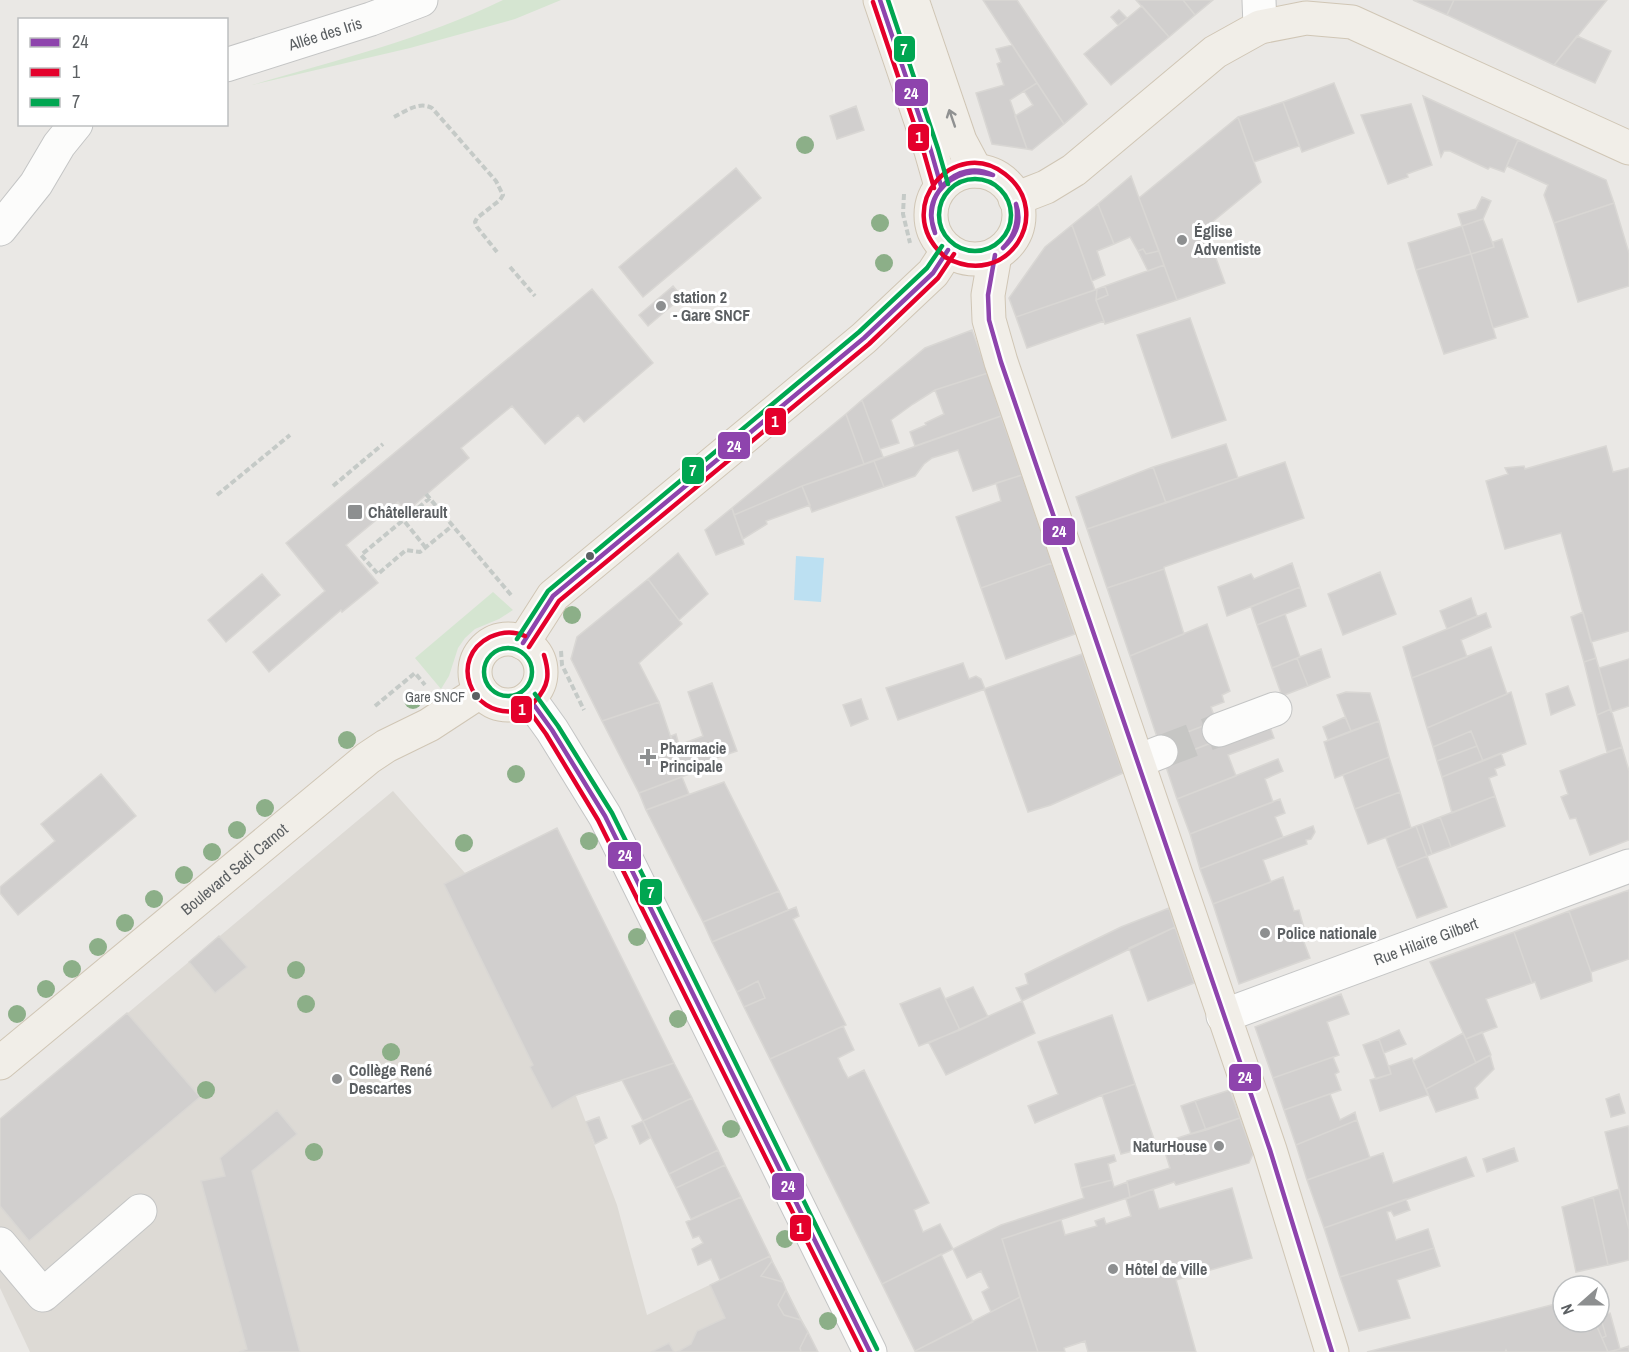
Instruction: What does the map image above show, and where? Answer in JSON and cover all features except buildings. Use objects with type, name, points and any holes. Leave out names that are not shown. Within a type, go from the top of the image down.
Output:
[{"type":"main road","points":[[880,0],[932,151],[941,186]]},
{"type":"main road","points":[[912,0],[960,141],[976,171]]},
{"type":"main road","points":[[1016,199],[1074,170],[1260,14],[1352,22],[1629,148]]},
{"type":"main road","points":[[976,171],[989,173],[1000,179],[1016,199],[1019,211],[1014,236],[1006,247],[996,255],[971,260],[948,250],[938,240],[932,227],[931,213],[933,199],[941,186],[963,172],[976,171]]},
{"type":"main road","points":[[531,630],[532,649],[541,669],[536,690],[520,703],[509,705],[489,699],[481,691],[476,681],[477,660],[483,650],[492,643],[502,639],[513,639],[531,630],[553,596],[864,338],[933,273],[948,250]]},
{"type":"main road","points":[[996,255],[988,295],[989,320],[1001,362],[1150,756],[1223,1016],[1270,1150],[1332,1352]]},
{"type":"main road","name":"Boulevard Sadi Carnot","points":[[0,1063],[368,758],[386,746],[429,725],[481,691]]},
{"type":"street","name":"Allée des Iris","points":[[228,64],[371,19],[421,0]]},
{"type":"street","points":[[0,229],[36,184],[59,145],[74,126]]},
{"type":"street","points":[[529,698],[565,751],[604,816],[870,1352]]},
{"type":"street","points":[[1219,730],[1275,709]]},
{"type":"street","name":"Rue Hilaire Gilbert","points":[[1223,1016],[1629,866]]},
{"type":"street","points":[[0,1244],[43,1295],[140,1211]]},
{"type":"path","points":[[394,117],[425,104],[432,108],[496,182],[503,195],[475,222],[497,252]]},
{"type":"path","points":[[510,267],[535,296]]},
{"type":"path","points":[[217,495],[290,435]]},
{"type":"path","points":[[333,486],[383,444]]},
{"type":"path","points":[[452,526],[420,552],[406,550],[378,574],[362,555],[428,496],[512,596],[531,630],[561,647],[562,664],[587,716]]},
{"type":"path","points":[[405,522],[426,548]]},
{"type":"shaded area","name":"Collège René Descartes","points":[[393,791],[465,873],[557,828],[674,1063],[576,1096],[617,1205],[647,1315],[770,1256],[818,1352],[30,1352],[0,1288],[0,1120]]},
{"type":"green space","points":[[503,0],[561,0],[515,19],[410,48],[252,85],[411,37]]},
{"type":"green space","points":[[493,592],[513,610],[475,629],[465,638],[458,648],[449,676],[441,689],[415,658]]},
{"type":"water","points":[[796,556],[824,558],[821,602],[794,600]]},
{"type":"tunnel","points":[[1161,752],[1219,730]]},
{"type":"transit line","name":"24","points":[[880,0],[941,186]]},
{"type":"transit line","name":"7","points":[[888,0],[948,184]]},
{"type":"transit line","name":"1","points":[[873,2],[934,188]]},
{"type":"transit line","name":"1","points":[[943,255],[929,236],[924,217],[927,198],[936,182],[950,170],[967,163],[986,164],[1005,174],[1020,190],[1026,208],[1025,227],[1017,243],[1005,256],[988,264],[967,265],[945,257]]},
{"type":"transit line","name":"24","points":[[935,233],[932,219],[933,206],[937,194],[945,184],[954,176],[966,171],[979,171],[993,175]]},
{"type":"transit line","name":"24","points":[[935,233],[931,217],[932,206],[944,185],[966,173],[993,175]]},
{"type":"transit line","name":"7","points":[[975,179],[995,185],[1005,195],[1011,215],[1005,235],[995,245],[975,251],[955,245],[945,235],[939,215],[945,195],[955,185],[975,179]]},
{"type":"transit line","name":"24","points":[[1003,248],[1015,228],[1016,204]]},
{"type":"transit line","name":"24","points":[[1003,248],[1017,228],[1016,204]]},
{"type":"transit line","name":"7","points":[[517,639],[548,591],[859,332],[927,268],[942,246]]},
{"type":"transit line","name":"24","points":[[523,643],[553,596],[864,338],[933,273],[948,250]]},
{"type":"transit line","name":"1","points":[[529,647],[559,601],[869,344],[938,278],[954,254]]},
{"type":"transit line","name":"24","points":[[995,255],[988,295],[989,320],[1001,362],[1270,1150],[1332,1352]]},
{"type":"transit line","name":"1","points":[[525,636],[512,633],[499,634],[477,646],[470,658],[468,671],[470,684],[476,696],[486,705],[499,710],[515,711],[528,707],[546,685],[547,668],[544,655]]},
{"type":"transit line","name":"7","points":[[503,648],[513,648],[528,658],[532,672],[531,681],[522,692],[513,696],[503,696],[488,686],[484,677],[484,667],[494,652],[503,648]]},
{"type":"transit line","name":"7","points":[[535,694],[558,726],[612,813],[877,1349]]},
{"type":"transit line","name":"24","points":[[529,698],[552,730],[605,816],[870,1352]]},
{"type":"transit line","name":"1","points":[[523,702],[546,734],[598,820],[862,1352]]},
{"type":"place","name":"Église Adventiste","points":[[1182,240]]},
{"type":"place","name":"station 2 - Gare SNCF","points":[[661,306]]},
{"type":"place","name":"Châtellerault","points":[[355,512]]},
{"type":"place","name":"Gare SNCF","points":[[476,696]]},
{"type":"place","name":"Pharmacie Principale","points":[[648,757]]},
{"type":"place","name":"Police nationale","points":[[1265,933]]},
{"type":"place","name":"Collège René Descartes","points":[[337,1079]]},
{"type":"place","name":"NaturHouse","points":[[1219,1146]]},
{"type":"place","name":"Hôtel de Ville","points":[[1113,1269]]}]
